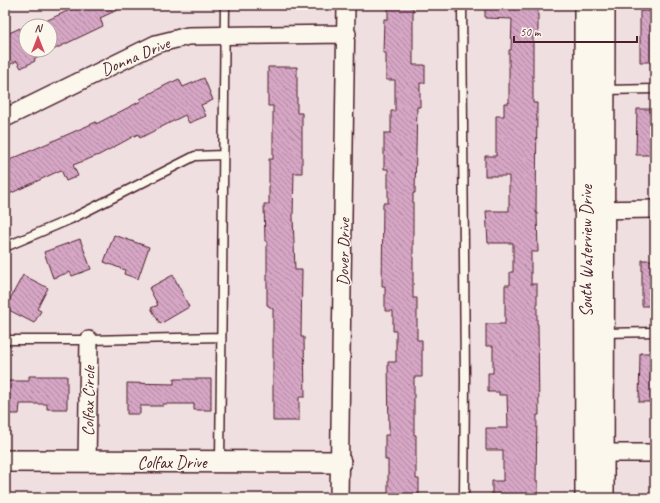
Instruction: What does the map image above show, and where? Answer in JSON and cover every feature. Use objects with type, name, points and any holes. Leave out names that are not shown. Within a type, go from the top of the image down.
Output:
[{"type":"street","name":"Dover Drive","points":[[339,498],[346,5]]},
{"type":"street","name":"South Waterview Drive","points":[[586,5],[595,210],[604,332],[594,453],[586,498]]},
{"type":"street","name":"South Waterview Drive","points":[[603,498],[594,453],[595,210],[604,90],[604,5]]},
{"type":"street","name":"Donna Drive","points":[[5,118],[156,44],[188,36],[346,34]]},
{"type":"street","points":[[595,210],[655,209]]},
{"type":"street","name":"Colfax Circle","points":[[88,462],[89,340]]},
{"type":"street","points":[[594,453],[655,453]]},
{"type":"street","name":"Colfax Drive","points":[[5,462],[340,462]]},
{"type":"lane","points":[[220,462],[225,5]]},
{"type":"lane","points":[[462,5],[464,498]]},
{"type":"lane","points":[[604,90],[655,89]]},
{"type":"lane","points":[[5,247],[71,219],[195,156],[223,155]]},
{"type":"lane","points":[[604,332],[655,332]]},
{"type":"lane","points":[[5,340],[221,337]]},
{"type":"building","points":[[80,5],[128,5],[100,18],[103,26],[58,48],[58,18],[52,18]]},
{"type":"building","points":[[388,5],[413,5],[413,65],[425,65],[425,83],[420,83],[420,107],[417,107],[415,193],[413,193],[413,298],[417,298],[417,340],[422,340],[422,377],[414,377],[414,435],[416,435],[416,479],[419,479],[419,498],[388,498],[388,460],[385,460],[385,435],[389,435],[388,362],[396,362],[396,331],[393,331],[393,311],[385,311],[385,286],[382,286],[383,203],[388,203],[388,169],[384,169],[384,133],[391,133],[391,111],[395,111],[395,80],[386,80],[386,53],[383,53],[384,19],[388,19]]},
{"type":"building","points":[[485,5],[538,5],[538,36],[533,36],[533,103],[537,103],[536,213],[538,252],[531,252],[531,284],[537,284],[539,415],[537,415],[536,481],[538,481],[538,498],[492,498],[492,481],[503,481],[503,450],[486,450],[486,428],[508,428],[507,395],[499,395],[499,392],[488,392],[488,373],[493,373],[493,346],[486,346],[486,324],[505,324],[505,285],[510,285],[510,272],[513,272],[513,243],[488,243],[486,211],[509,211],[509,176],[485,176],[485,156],[496,156],[496,116],[504,116],[504,103],[509,103],[509,50],[511,50],[512,19],[485,18]]},
{"type":"building","points":[[640,11],[655,11],[655,62],[640,62]]},
{"type":"building","points":[[18,29],[18,58],[36,58],[34,59],[35,61],[21,68],[17,61],[5,67],[5,35]]},
{"type":"building","points":[[268,67],[297,67],[297,113],[302,113],[302,173],[294,173],[293,216],[295,270],[302,270],[301,337],[304,337],[305,397],[299,397],[299,421],[273,421],[273,309],[267,305],[267,241],[265,241],[264,204],[269,204],[269,159],[273,159],[273,106],[268,106]]},
{"type":"building","points":[[204,78],[213,100],[201,105],[206,116],[189,123],[185,115],[140,138],[138,134],[99,155],[73,165],[78,176],[66,181],[61,170],[5,196],[5,162],[96,122],[96,124],[141,101],[140,99],[179,79],[183,87]]},
{"type":"building","points":[[637,109],[655,109],[655,155],[636,155]]},
{"type":"building","points":[[114,235],[149,247],[138,279],[124,274],[125,270],[104,262]]},
{"type":"building","points":[[80,239],[91,269],[72,276],[70,272],[53,278],[44,252]]},
{"type":"building","points":[[642,260],[655,260],[655,306],[642,306]]},
{"type":"building","points":[[23,275],[48,288],[37,309],[41,311],[34,323],[5,308]]},
{"type":"building","points":[[173,275],[189,307],[160,324],[151,308],[158,305],[149,288]]},
{"type":"building","points":[[640,353],[655,353],[655,402],[639,402]]},
{"type":"building","points":[[29,376],[67,376],[67,409],[47,409],[47,404],[20,404],[19,414],[5,414],[5,381],[29,381]]},
{"type":"building","points":[[174,379],[211,379],[211,410],[194,410],[194,404],[163,404],[163,406],[140,406],[140,414],[127,414],[127,383],[174,384]]}]
